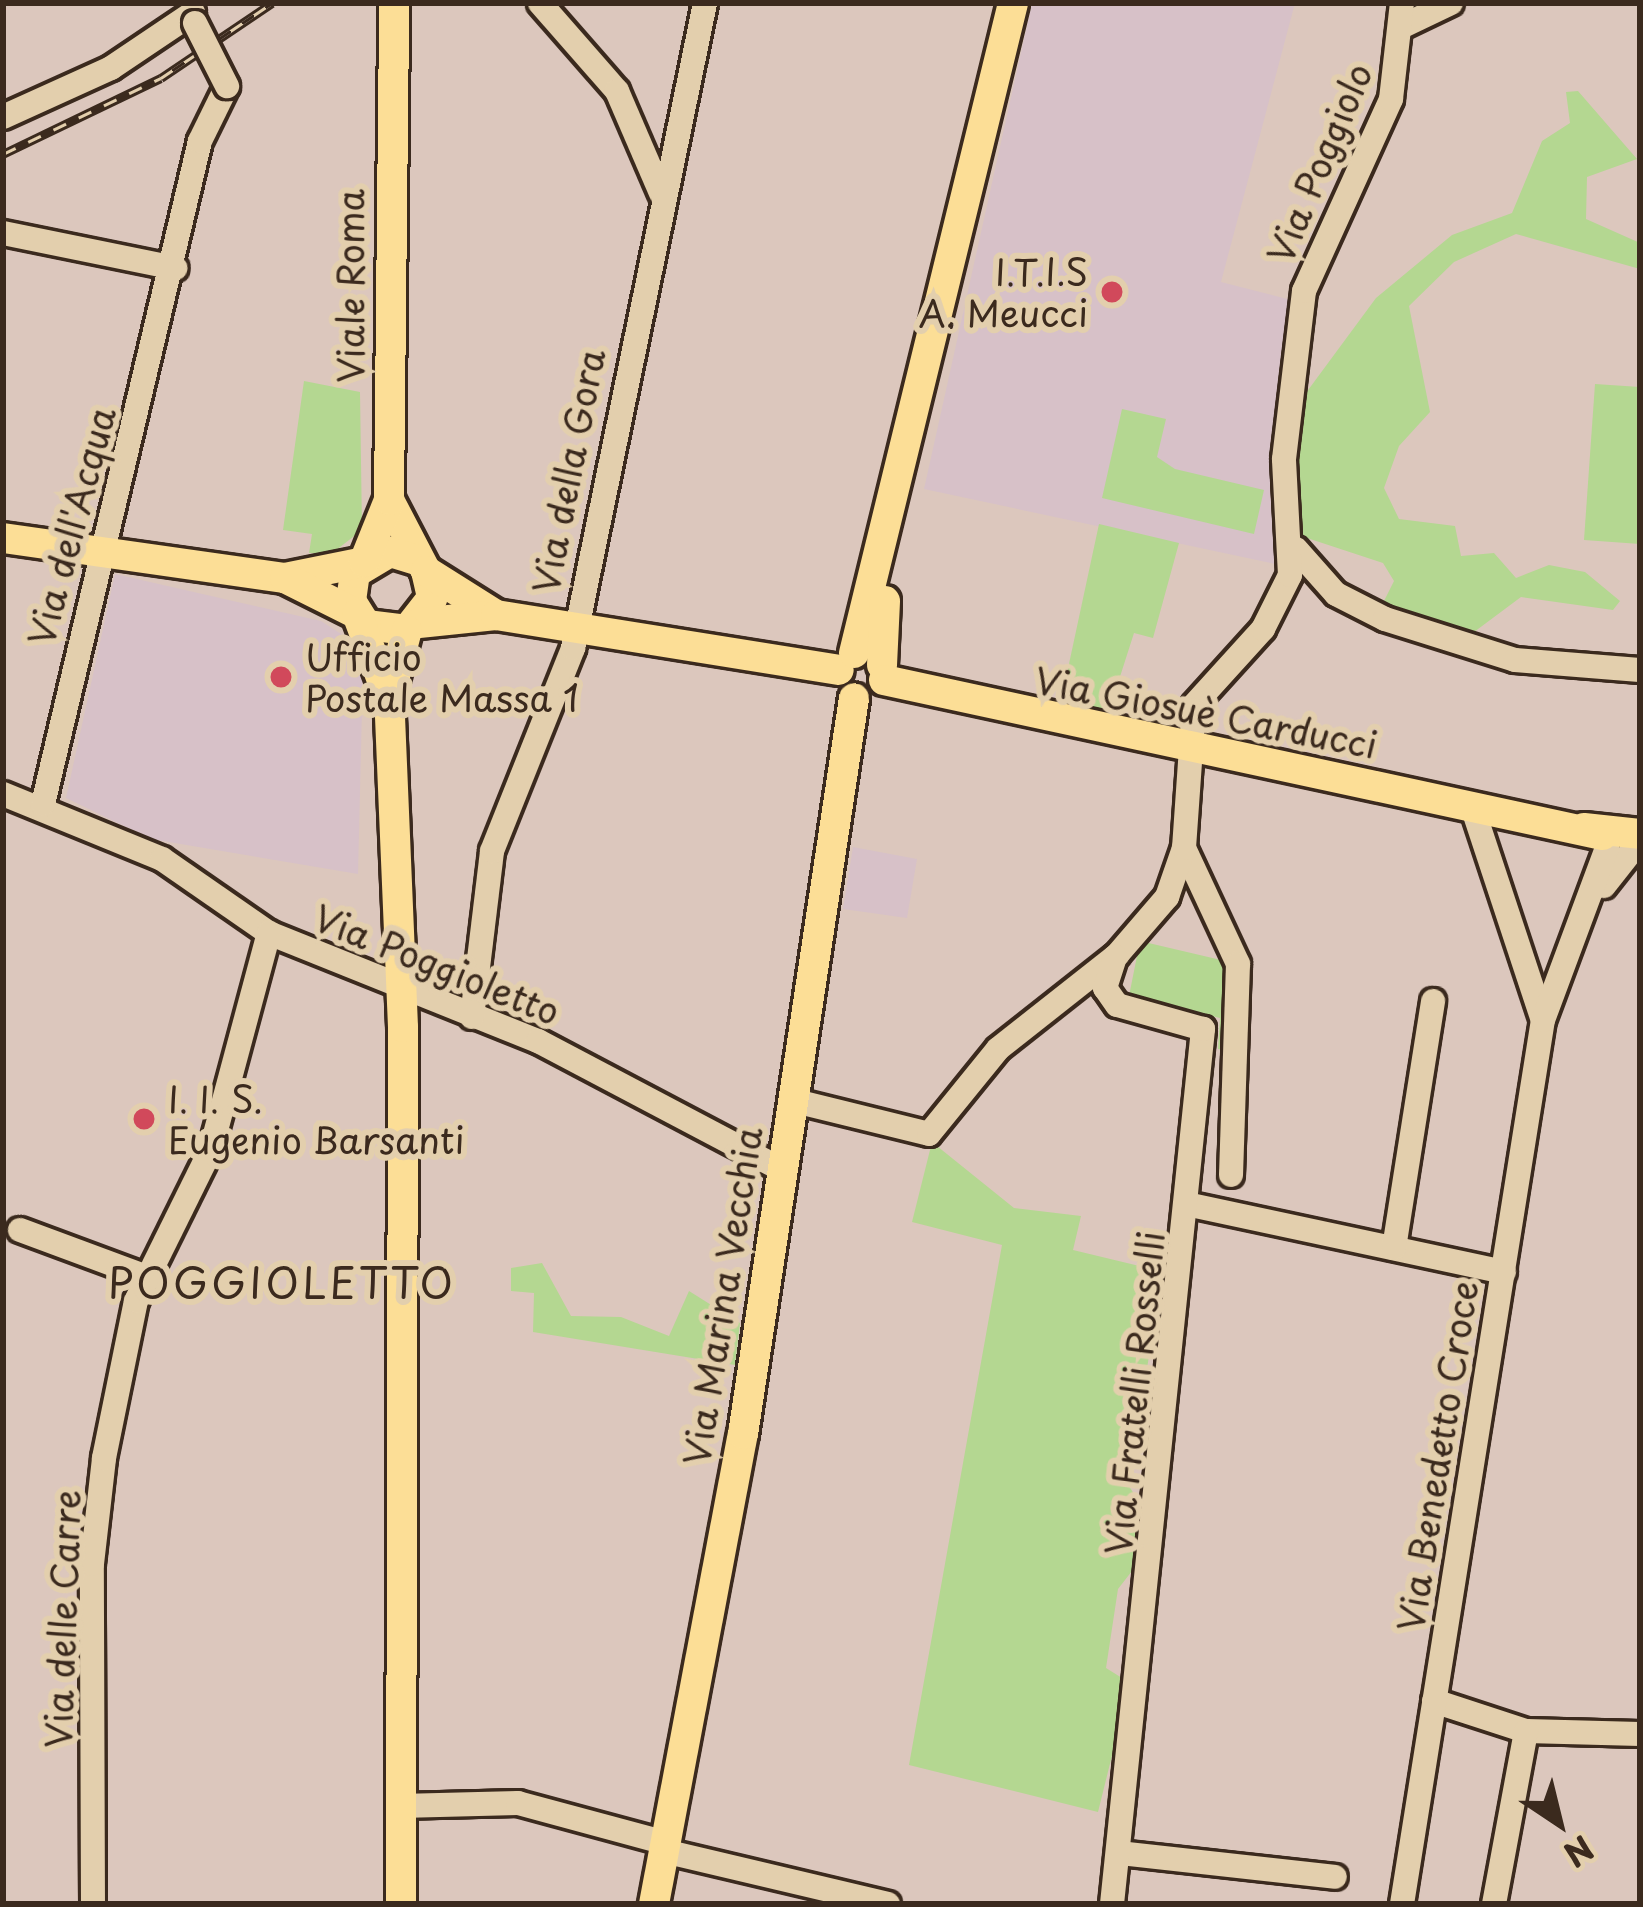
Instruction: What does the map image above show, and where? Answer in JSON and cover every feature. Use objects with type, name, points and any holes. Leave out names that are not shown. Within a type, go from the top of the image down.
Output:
[{"type":"main road","name":"Via Marina Vecchia","points":[[654,1904],[863,673],[1013,3]]},
{"type":"main road","name":"Viale Roma","points":[[364,562],[389,500],[394,5]]},
{"type":"main road","points":[[389,500],[432,598],[413,626],[389,699]]},
{"type":"main road","points":[[3,538],[285,578],[357,614],[379,632],[413,626]]},
{"type":"main road","points":[[285,578],[390,552],[421,565]]},
{"type":"main road","points":[[364,562],[351,587],[389,699],[402,995],[400,1904]]},
{"type":"main road","name":"Via Giosuè Carducci","points":[[421,565],[496,615]]},
{"type":"main road","name":"Via Giosuè Carducci","points":[[413,626],[496,615],[863,673],[1183,744],[1476,818],[1514,814],[1637,846]]},
{"type":"street","points":[[540,3],[617,91],[662,193]]},
{"type":"street","name":"Via della Gora","points":[[472,1017],[492,851],[575,627],[705,3]]},
{"type":"street","points":[[1403,15],[1451,3]]},
{"type":"street","name":"Via dell'Acqua","points":[[3,117],[111,68],[195,13],[227,86],[200,141],[175,268],[100,549],[43,804]]},
{"type":"street","name":"Via Poggiolo","points":[[1183,744],[1211,674],[1277,604],[1296,549],[1284,459],[1304,291],[1391,99],[1403,15]]},
{"type":"street","points":[[3,233],[175,268]]},
{"type":"street","points":[[1296,549],[1336,594],[1385,620],[1515,660],[1640,670]]},
{"type":"street","points":[[791,1100],[928,1134],[998,1049],[1117,955],[1167,897],[1184,848],[1183,744]]},
{"type":"street","name":"Via Poggioletto","points":[[3,794],[43,804],[162,859],[269,933],[402,995],[472,1017],[781,1169]]},
{"type":"street","name":"Via Benedetto Croce","points":[[1476,818],[1516,925],[1543,1020]]},
{"type":"street","name":"Via Benedetto Croce","points":[[1586,913],[1593,831]]},
{"type":"street","name":"Via Benedetto Croce","points":[[1402,1904],[1543,1020],[1586,913],[1637,846]]},
{"type":"street","points":[[1184,848],[1238,964],[1231,1175]]},
{"type":"street","points":[[1516,925],[1543,945],[1573,938]]},
{"type":"street","name":"Via delle Carre","points":[[93,1904],[92,1564],[104,1458],[150,1278],[211,1149],[269,933]]},
{"type":"street","points":[[1117,955],[1105,988],[1117,1005]]},
{"type":"street","name":"Via Fratelli Rosselli","points":[[1070,992],[1203,1029],[1191,1205],[1112,1904]]},
{"type":"street","points":[[1394,1248],[1433,1001]]},
{"type":"street","points":[[1191,1205],[1504,1272]]},
{"type":"street","points":[[20,1230],[150,1278]]},
{"type":"street","points":[[1434,1701],[1526,1731],[1640,1734]]},
{"type":"street","points":[[1494,1904],[1526,1731]]},
{"type":"street","points":[[400,1806],[518,1803],[665,1847],[888,1904]]},
{"type":"street","points":[[1119,1853],[1335,1877]]},
{"type":"shaded area","name":"I.T.I.S A. Meucci","points":[[1032,3],[1295,3],[1221,282],[1295,301],[1289,567],[924,489]]},
{"type":"shaded area","points":[[115,574],[321,621],[352,641],[363,667],[358,874],[151,839],[66,798]]},
{"type":"shaded area","points":[[853,847],[917,859],[907,918],[843,909]]},
{"type":"green space","points":[[1578,91],[1637,159],[1587,177],[1586,219],[1640,243],[1640,269],[1516,234],[1454,262],[1409,306],[1430,412],[1399,446],[1384,488],[1399,519],[1455,526],[1461,556],[1494,553],[1516,578],[1549,565],[1585,572],[1620,601],[1613,610],[1521,597],[1466,638],[1379,611],[1394,581],[1383,563],[1301,536],[1290,469],[1300,401],[1376,298],[1452,235],[1512,213],[1542,141],[1570,123],[1566,92]]},
{"type":"green space","points":[[304,381],[360,392],[362,530],[331,554],[309,553],[312,534],[283,530]]},
{"type":"green space","points":[[1595,384],[1640,387],[1640,544],[1584,540]]},
{"type":"green space","points":[[1122,409],[1166,419],[1157,457],[1175,469],[1264,490],[1254,534],[1102,498]]},
{"type":"green space","points":[[1099,524],[1179,543],[1153,638],[1134,633],[1109,711],[1061,701]]},
{"type":"green space","points":[[1140,941],[1238,964],[1240,1052],[1218,1049],[1220,1018],[1129,996]]},
{"type":"green space","points":[[932,1142],[1014,1208],[1081,1216],[1073,1250],[1156,1270],[1160,1284],[1129,1486],[1139,1502],[1132,1571],[1118,1589],[1106,1668],[1130,1683],[1098,1812],[909,1765],[1002,1245],[912,1222]]},
{"type":"green space","points":[[542,1263],[571,1316],[621,1317],[669,1336],[689,1291],[740,1323],[735,1365],[533,1332],[534,1293],[511,1291],[511,1268]]},
{"type":"railway","points":[[3,154],[161,78],[272,3]]},
{"type":"place","name":"I.T.I.S A. Meucci","points":[[1112,292]]},
{"type":"place","name":"Ufficio Postale Massa 1","points":[[281,677]]},
{"type":"place","name":"I. I. S. Eugenio Barsanti","points":[[144,1119]]},
{"type":"district","name":"POGGIOLETTO","points":[[282,1282]]}]
